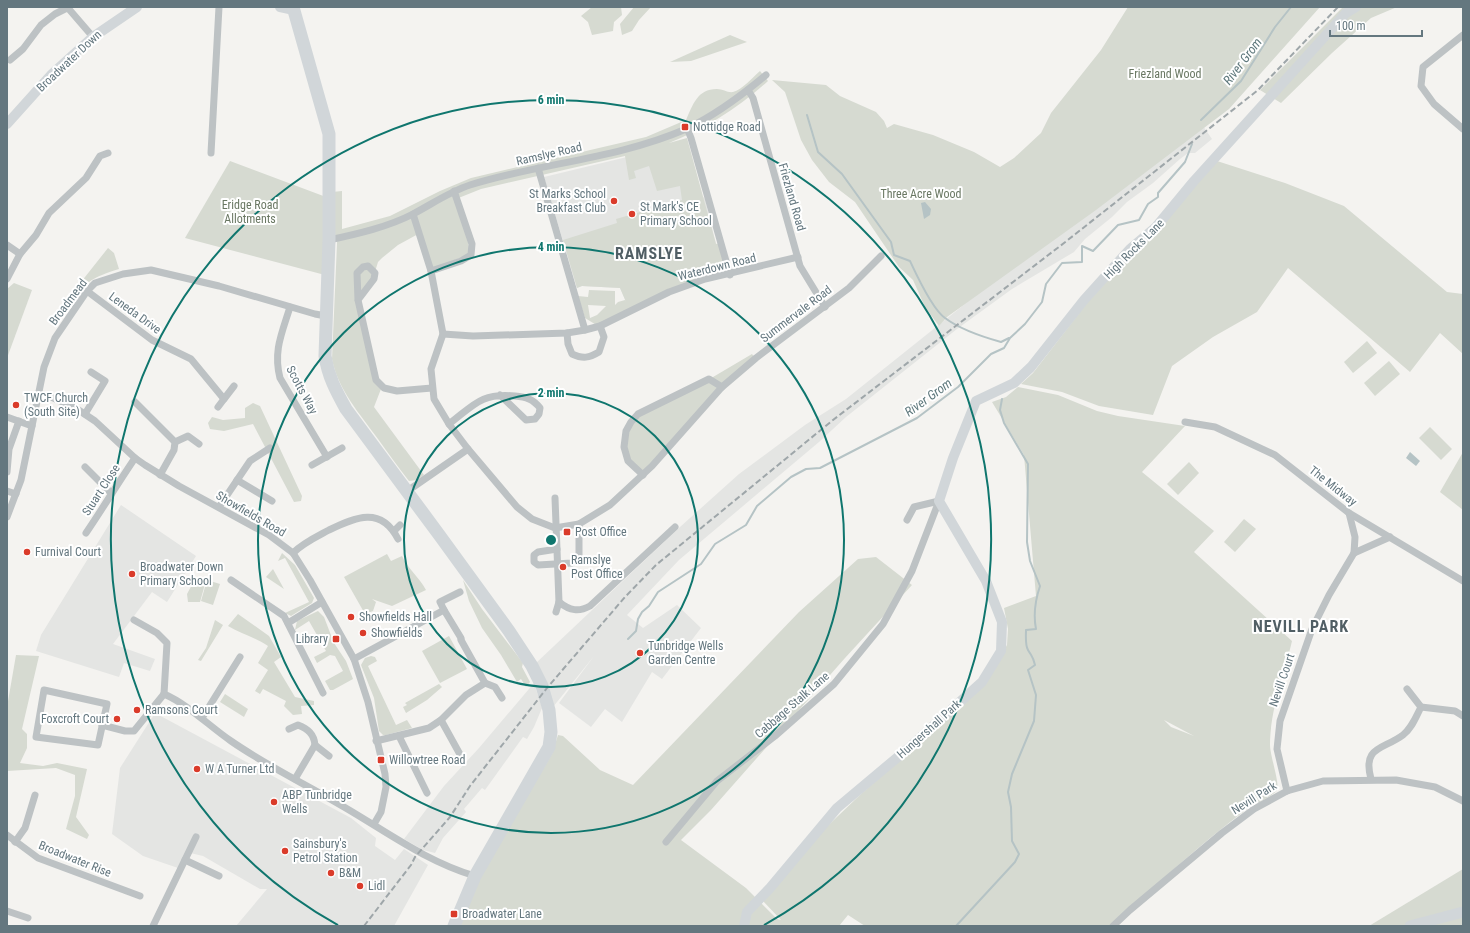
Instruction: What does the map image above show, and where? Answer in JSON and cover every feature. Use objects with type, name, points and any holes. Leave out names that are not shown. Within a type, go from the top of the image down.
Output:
[{"type":"highway","points":[[294,9],[330,134],[329,240],[325,356],[327,370],[332,384],[346,409],[520,647],[540,680],[549,710],[551,732],[549,747],[475,876],[454,926]]},
{"type":"main road","points":[[1410,926],[1463,912]]},
{"type":"street","name":"Broadwater Down","points":[[7,124],[51,76],[92,36],[137,7]]},
{"type":"street","points":[[211,153],[219,7]]},
{"type":"street","points":[[280,7],[294,9]]},
{"type":"street","name":"High Rocks Lane","points":[[939,501],[953,458],[976,402],[1014,383],[1031,367],[1084,300],[1120,261],[1160,223],[1194,181],[1346,13],[1356,7]]},
{"type":"street","points":[[10,60],[23,49],[41,25],[54,14],[69,8],[92,36]]},
{"type":"street","points":[[1463,35],[1423,67],[1421,86],[1434,104],[1463,129]]},
{"type":"street","name":"Ramslye Road","points":[[329,240],[362,232],[413,214],[454,191],[494,178],[635,147],[686,128],[711,116],[748,90],[766,75]]},
{"type":"street","name":"Friezland Road","points":[[748,90],[753,98],[800,266],[825,307]]},
{"type":"street","points":[[686,128],[691,138],[730,274]]},
{"type":"street","points":[[8,278],[20,254],[36,235],[49,213],[86,178],[100,156],[108,153]]},
{"type":"street","points":[[538,168],[584,330]]},
{"type":"street","points":[[431,271],[461,261],[471,255],[472,244],[454,191]]},
{"type":"street","points":[[413,214],[431,271],[443,334],[432,369],[432,388],[434,399],[449,424],[516,507],[532,519],[555,528]]},
{"type":"street","points":[[7,245],[20,254]]},
{"type":"street","name":"Summervale Road","points":[[555,528],[579,524],[610,505],[643,475],[722,387],[756,358],[849,288],[881,256]]},
{"type":"street","name":"Waterdown Road","points":[[443,334],[473,336],[567,333],[584,330],[600,326],[669,292],[705,279],[798,258]]},
{"type":"street","name":"Broadmead","points":[[7,516],[21,480],[44,367],[55,338],[87,291],[95,283],[123,274],[151,270],[326,316]]},
{"type":"street","name":"Leneda Drive","points":[[87,291],[152,340],[191,359],[224,399]]},
{"type":"street","points":[[358,300],[376,380],[384,388],[397,391],[432,388]]},
{"type":"street","name":"Scotts Way","points":[[290,307],[277,351],[277,364],[280,378],[327,457]]},
{"type":"street","points":[[567,333],[568,344],[572,354],[580,357],[590,357],[599,352],[604,336],[600,326]]},
{"type":"street","points":[[85,414],[105,381],[92,372]]},
{"type":"street","points":[[643,475],[628,460],[624,447],[626,431],[638,414],[709,379],[722,387]]},
{"type":"street","points":[[218,407],[234,386]]},
{"type":"street","name":"Showfields Road","points":[[38,394],[50,397],[85,414],[95,421],[135,458],[160,475],[269,535],[292,554],[304,569],[354,659],[368,702],[385,774],[386,787],[381,812],[374,824]]},
{"type":"street","points":[[449,424],[481,400],[491,396],[500,395],[527,397],[535,402],[540,408],[539,414],[535,419],[526,420],[500,395]]},
{"type":"street","points":[[135,402],[175,442]]},
{"type":"street","points":[[7,417],[32,426]]},
{"type":"street","points":[[7,472],[9,449],[19,421]]},
{"type":"street","name":"The Midway","points":[[1185,422],[1215,427],[1275,455],[1348,513],[1463,581]]},
{"type":"street","points":[[175,442],[188,436],[199,444]]},
{"type":"street","points":[[160,475],[174,450],[175,442]]},
{"type":"street","points":[[219,507],[250,461],[270,448]]},
{"type":"street","points":[[312,465],[342,448]]},
{"type":"street","points":[[406,492],[468,449]]},
{"type":"street","name":"Stuart Close","points":[[86,533],[104,507],[110,493],[135,458]]},
{"type":"street","points":[[85,467],[110,493]]},
{"type":"street","points":[[237,480],[272,501]]},
{"type":"street","points":[[7,491],[16,494]]},
{"type":"street","points":[[555,498],[555,528],[559,564],[560,602],[556,612]]},
{"type":"street","points":[[907,520],[914,507],[939,501]]},
{"type":"street","name":"Cabbage Stalk Lane","points":[[666,842],[716,781],[775,736],[834,684],[883,624],[912,571],[939,501]]},
{"type":"street","name":"Hungershall Park","points":[[744,926],[747,912],[772,886],[837,808],[912,746],[982,682],[1001,651],[1002,622],[986,581],[939,501]]},
{"type":"street","points":[[1348,513],[1355,537],[1354,553],[1390,537]]},
{"type":"street","points":[[292,554],[302,545],[345,522],[361,517],[378,519],[394,531],[398,539]]},
{"type":"street","points":[[557,549],[538,552],[534,555],[534,562],[538,565],[572,563],[576,560],[579,555],[579,524]]},
{"type":"street","points":[[394,531],[400,525]]},
{"type":"street","points":[[560,602],[572,610],[582,610],[590,606],[646,551],[675,527]]},
{"type":"street","name":"Nevill Court","points":[[1288,791],[1277,749],[1280,721],[1312,629],[1329,595],[1354,553]]},
{"type":"street","points":[[231,580],[279,611],[288,623],[323,692]]},
{"type":"street","points":[[460,592],[440,602],[485,683],[495,687],[502,698]]},
{"type":"street","points":[[288,623],[322,602]]},
{"type":"street","points":[[354,659],[444,610]]},
{"type":"street","points":[[102,725],[125,732],[134,731],[164,694],[167,643],[158,633],[134,620]]},
{"type":"street","points":[[202,718],[240,657]]},
{"type":"street","points":[[376,741],[428,728],[441,720],[466,695],[485,683]]},
{"type":"street","points":[[1407,689],[1421,707],[1456,711],[1463,716]]},
{"type":"street","points":[[44,690],[107,704],[102,725],[98,745],[36,737],[44,690]]},
{"type":"street","points":[[164,694],[202,718],[231,742],[374,824],[432,860],[475,876]]},
{"type":"street","points":[[1370,779],[1368,764],[1374,751],[1403,735],[1412,724],[1421,707]]},
{"type":"street","points":[[441,720],[462,758]]},
{"type":"street","points":[[289,729],[298,725],[305,728],[312,734],[315,746],[329,756]]},
{"type":"street","points":[[399,736],[427,793]]},
{"type":"street","points":[[295,779],[315,746]]},
{"type":"street","name":"Nevill Park","points":[[1113,926],[1222,833],[1254,809],[1288,791],[1323,781],[1370,779],[1409,781],[1435,787],[1463,801]]},
{"type":"street","points":[[15,842],[25,828],[35,795]]},
{"type":"street","name":"Broadwater Rise","points":[[7,835],[38,858],[140,896]]},
{"type":"street","points":[[153,926],[196,837]]},
{"type":"street","points":[[185,860],[219,876]]},
{"type":"street","points":[[7,911],[28,918]]},
{"type":"shaded area","points":[[1203,126],[1212,139],[1195,153],[1188,153],[1153,183],[1127,202],[1112,217],[1085,239],[1074,252],[1012,289],[957,329],[846,417],[819,442],[679,560],[627,615],[643,628],[677,605],[701,628],[662,679],[652,672],[622,722],[605,709],[591,727],[559,703],[594,656],[553,707],[536,663],[680,527],[739,474],[805,425],[846,399],[1010,268]]},
{"type":"shaded area","name":"St Mark's CE Primary School","points":[[660,149],[705,199],[717,248],[690,281],[628,306],[620,288],[582,286],[577,288],[544,177]]},
{"type":"shaded area","points":[[925,202],[931,209],[930,215],[924,219],[921,203]]},
{"type":"shaded area","points":[[1410,452],[1420,461],[1416,466],[1406,458]]},
{"type":"shaded area","name":"Broadwater Down Primary School","points":[[121,505],[196,556],[167,602],[152,592],[113,644],[155,659],[150,671],[124,663],[119,677],[36,651],[41,635]]},
{"type":"shaded area","points":[[534,683],[542,708],[534,727],[527,739],[523,737],[485,790],[482,788],[464,809],[466,812],[443,838],[435,853],[423,850],[404,839],[444,786],[479,748]]},
{"type":"shaded area","points":[[155,713],[351,818],[376,838],[375,846],[395,860],[404,849],[428,865],[394,926],[236,926],[267,889],[260,889],[203,856],[186,852],[178,868],[143,856],[112,834],[120,768]]},
{"type":"green space","points":[[592,7],[621,7],[622,15],[614,22],[613,31],[592,35],[588,22],[581,16]]},
{"type":"green space","points":[[634,7],[651,7],[639,20],[632,31],[622,35],[620,24]]},
{"type":"green space","name":"Friezland Wood","points":[[1128,7],[1320,7],[1229,109],[1096,210],[947,317],[939,326],[925,307],[913,280],[899,267],[855,202],[829,182],[812,160],[801,140],[785,92],[772,80],[826,85],[840,96],[876,112],[884,121],[887,128],[894,124],[933,135],[974,152],[1000,167],[1014,158],[1041,133],[1051,113],[1101,50]]},
{"type":"green space","points":[[1343,7],[1397,7],[1371,18],[1332,53],[1281,103],[1260,90]]},
{"type":"green space","points":[[730,35],[747,42],[691,61],[670,62]]},
{"type":"green space","points":[[760,71],[768,81],[734,109],[696,131],[669,143],[687,138],[716,244],[720,243],[729,274],[705,279],[598,326],[585,318],[578,296],[588,297],[589,290],[615,291],[615,305],[618,302],[625,300],[626,302],[620,288],[582,286],[577,288],[563,240],[617,223],[616,219],[682,200],[680,186],[657,191],[649,166],[634,171],[636,178],[629,180],[625,156],[481,189],[456,199],[466,230],[470,254],[432,269],[420,233],[398,245],[378,262],[374,275],[357,300],[381,389],[374,407],[424,475],[417,480],[409,481],[350,401],[339,381],[332,359],[337,237],[332,237],[332,192],[342,191],[342,229],[390,216],[440,191],[471,178],[646,137],[686,120],[697,99],[705,92],[717,89],[729,92],[736,91],[744,86]],"holes":[[[588,305],[606,306],[597,315],[590,318]]]},
{"type":"green space","name":"Eridge Road Allotments","points":[[230,161],[326,197],[325,275],[185,238]]},
{"type":"green space","points":[[1217,161],[1285,183],[1344,206],[1447,292],[1463,294],[1463,354],[1440,333],[1410,372],[1288,268],[1257,312],[1213,337],[1172,366],[1153,415],[1099,406],[1062,392],[1021,384],[1033,373],[1087,303]]},
{"type":"green space","points":[[108,248],[114,253],[119,269],[91,281],[81,289],[70,303],[66,301]]},
{"type":"green space","points":[[14,283],[32,290],[7,358],[7,289]]},
{"type":"green space","points":[[1367,341],[1377,353],[1353,373],[1344,362]]},
{"type":"green space","points":[[752,354],[755,358],[742,369],[643,474],[629,460],[625,447],[627,431],[638,415],[708,380]]},
{"type":"green space","points":[[1389,361],[1400,374],[1375,396],[1364,383]]},
{"type":"green space","points":[[1018,387],[1058,395],[1097,411],[1118,416],[1185,426],[1142,472],[1214,531],[1194,552],[1292,641],[1272,719],[1270,750],[1278,787],[1275,792],[1247,809],[1212,837],[1110,926],[865,926],[848,915],[839,926],[459,926],[485,867],[552,754],[558,735],[563,736],[600,770],[633,785],[799,612],[858,559],[876,557],[912,585],[845,658],[711,810],[681,840],[746,888],[777,919],[781,920],[763,901],[817,836],[860,795],[983,686],[1007,645],[1008,629],[1004,608],[1036,596],[1024,455],[992,402],[1006,397]],"holes":[[[1164,720],[1194,736],[1171,727]]]},
{"type":"green space","points":[[253,403],[260,406],[302,496],[301,501],[294,502],[253,424],[224,431],[210,429],[208,423],[212,417],[223,420],[245,418],[245,408]]},
{"type":"green space","points":[[1430,427],[1452,449],[1441,460],[1419,438]]},
{"type":"green space","points":[[1463,452],[1463,510],[1440,492]]},
{"type":"green space","points":[[1189,462],[1199,473],[1178,495],[1167,484]]},
{"type":"green space","points":[[1244,519],[1256,529],[1235,552],[1224,542]]},
{"type":"green space","points":[[282,553],[295,565],[314,598],[312,603],[291,616],[285,613],[309,602],[285,558],[278,561]]},
{"type":"green space","points":[[387,554],[391,561],[402,556],[426,590],[392,606],[372,599],[376,602],[373,611],[365,614],[344,577]]},
{"type":"green space","points":[[273,569],[284,589],[266,577]]},
{"type":"green space","points":[[207,577],[200,602],[188,602],[187,594],[194,581]]},
{"type":"green space","points":[[207,580],[220,584],[213,605],[201,601]]},
{"type":"green space","points":[[463,580],[482,609],[523,663],[522,667],[530,682],[526,687],[521,679],[517,682],[501,655],[482,628],[469,601]]},
{"type":"green space","points":[[318,611],[324,617],[334,643],[346,661],[353,679],[333,690],[330,690],[325,681],[343,671],[335,656],[330,655],[317,663],[314,657],[326,651],[309,621],[295,630],[297,621]]},
{"type":"green space","points":[[238,614],[269,636],[281,657],[274,662],[295,697],[314,701],[314,705],[301,706],[302,714],[293,715],[284,706],[286,701],[263,689],[260,694],[255,691],[268,670],[258,663],[268,646],[228,626]]},
{"type":"green space","points":[[215,620],[223,625],[201,661],[198,660],[206,648]]},
{"type":"green space","points":[[449,636],[467,669],[440,683],[422,651]]},
{"type":"green space","points":[[16,655],[39,656],[22,729],[27,734],[27,748],[20,763],[43,766],[57,763],[87,769],[76,817],[89,835],[87,839],[66,829],[75,796],[75,775],[56,768],[7,771],[7,707]]},
{"type":"green space","points":[[371,656],[375,657],[377,661],[368,666],[396,725],[407,720],[412,728],[386,735],[383,735],[379,731],[374,698],[361,665],[365,658]]},
{"type":"green space","points":[[439,684],[442,687],[427,700],[406,713],[403,707],[407,705],[405,703]]},
{"type":"green space","points":[[225,694],[248,709],[244,717],[220,702]]},
{"type":"green space","points":[[1463,869],[1463,926],[1369,926]]},
{"type":"waterway","name":"River Grom","points":[[1201,120],[1241,81],[1275,27],[1291,7]]},
{"type":"waterway","points":[[807,115],[818,152],[842,174],[891,242],[894,255],[910,261],[925,292],[940,314],[965,330],[1001,342],[1009,338]]},
{"type":"waterway","name":"River Grom","points":[[628,639],[636,631],[638,619],[642,612],[649,606],[658,592],[701,564],[715,544],[746,525],[757,506],[791,477],[806,469],[820,468],[917,418],[958,387],[991,354],[1004,348],[1010,338],[1025,324],[1042,302],[1046,284],[1062,263],[1082,262],[1082,246],[1093,251],[1118,225],[1139,220],[1148,204],[1158,197],[1158,193],[1185,162],[1192,144]]},
{"type":"waterway","points":[[956,926],[1015,862],[1019,854],[1012,841],[1011,807],[1008,792],[1012,774],[1034,721],[1036,695],[1028,670],[1035,665],[1026,646],[1026,630],[1036,629],[1035,608],[1040,586],[1030,561],[1027,542],[1028,464],[1004,423],[1000,410],[1002,399]]},
{"type":"railway","points":[[364,926],[411,865],[415,857],[450,817],[470,786],[547,688],[625,597],[656,565],[833,420],[1064,243],[1258,90],[1338,7]]},
{"type":"place","name":"Nottidge Road","points":[[685,127]]},
{"type":"place","name":"St Marks School Breakfast Club","points":[[614,201]]},
{"type":"place","name":"St Mark's CE Primary School","points":[[632,214]]},
{"type":"place","name":"TWCF Church (South Site)","points":[[16,405]]},
{"type":"place","name":"Post Office","points":[[567,532]]},
{"type":"place","name":"Furnival Court","points":[[27,552]]},
{"type":"place","name":"Ramslye Post Office","points":[[563,567]]},
{"type":"place","name":"Broadwater Down Primary School","points":[[132,574]]},
{"type":"place","name":"Showfields Hall","points":[[351,617]]},
{"type":"place","name":"Showfields","points":[[363,633]]},
{"type":"place","name":"Library","points":[[336,639]]},
{"type":"place","name":"Tunbridge Wells Garden Centre","points":[[640,653]]},
{"type":"place","name":"Ramsons Court","points":[[137,710]]},
{"type":"place","name":"Foxcroft Court","points":[[117,719]]},
{"type":"place","name":"Willowtree Road","points":[[381,760]]},
{"type":"place","name":"W A Turner Ltd","points":[[197,769]]},
{"type":"place","name":"ABP Tunbridge Wells","points":[[274,802]]},
{"type":"place","name":"Sainsbury's Petrol Station","points":[[285,851]]},
{"type":"place","name":"B&M","points":[[331,873]]},
{"type":"place","name":"Lidl","points":[[360,886]]},
{"type":"place","name":"Broadwater Lane","points":[[454,914]]},
{"type":"district","name":"RAMSLYE","points":[[649,253]]},
{"type":"district","name":"NEVILL PARK","points":[[1301,626]]},
{"type":"park label","name":"Three Acre Wood","points":[[921,194]]}]
